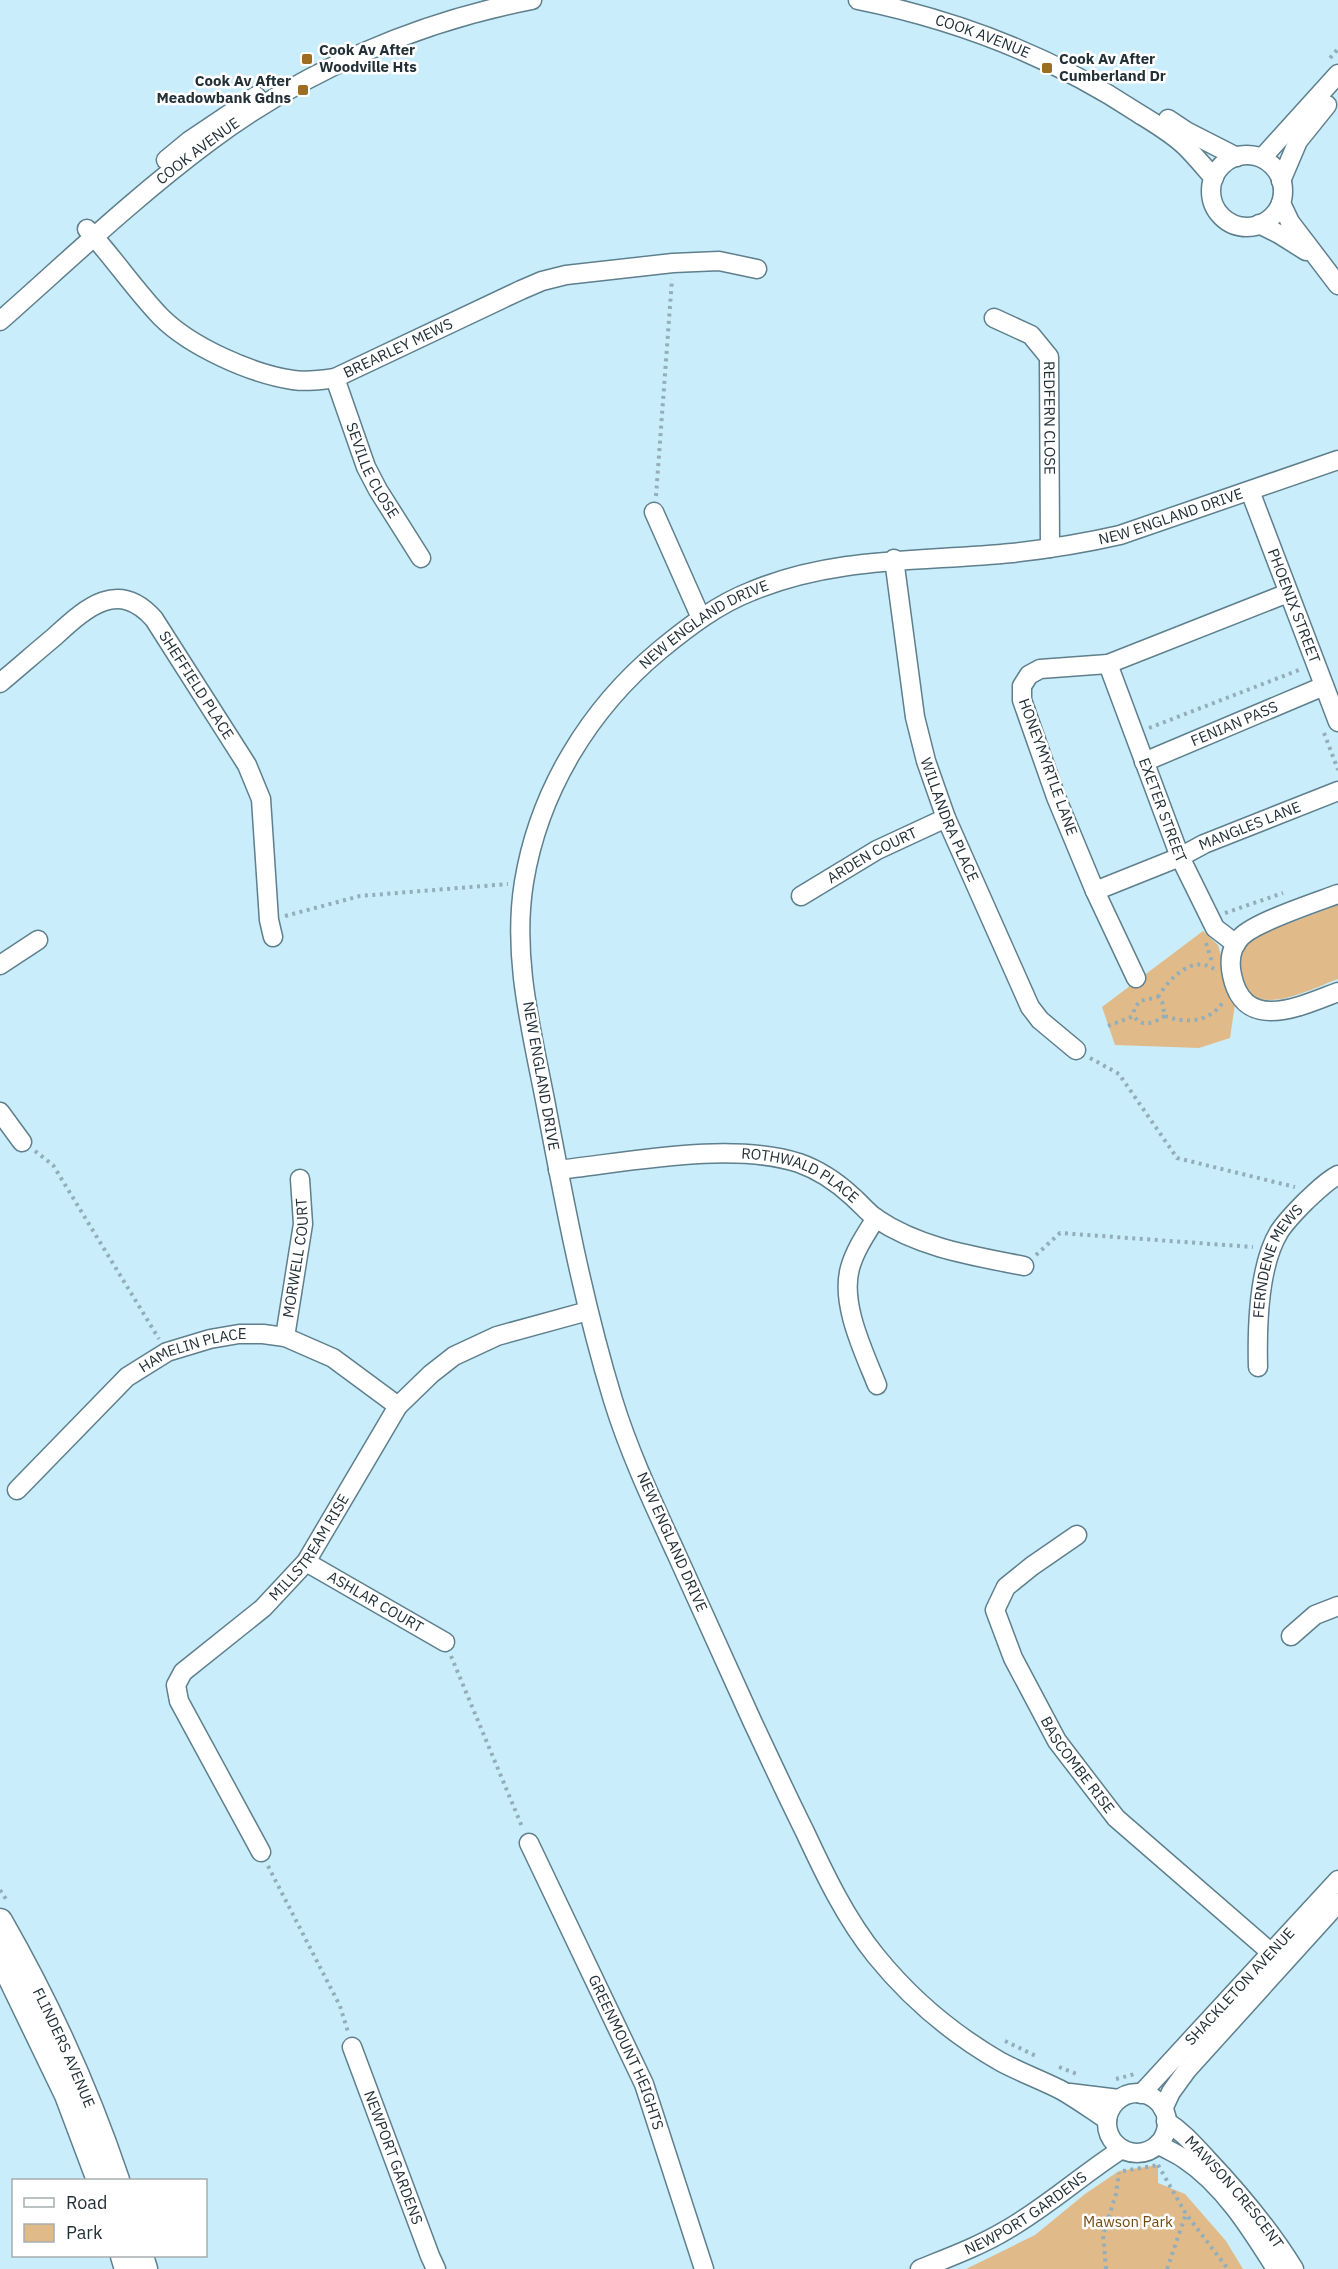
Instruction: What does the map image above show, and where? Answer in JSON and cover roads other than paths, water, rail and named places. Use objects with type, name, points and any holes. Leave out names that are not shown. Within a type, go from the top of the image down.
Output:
[{"type":"main road","name":"FLINDERS AVENUE","points":[[0,1921],[50,2017],[82,2088],[116,2179]]},
{"type":"main road","name":"FLINDERS AVENUE","points":[[0,1956],[67,2095],[98,2179]]},
{"type":"street","name":"COOK AVENUE","points":[[0,305],[211,140],[285,92],[384,43],[479,4],[532,0]]},
{"type":"street","name":"COOK AVENUE","points":[[858,0],[977,33],[1061,68],[1126,105],[1178,140],[1214,178]]},
{"type":"street","name":"COOK AVENUE","points":[[912,0],[963,15],[1059,54],[1100,76],[1186,131],[1237,157]]},
{"type":"street","points":[[1262,158],[1338,74]]},
{"type":"street","points":[[1281,181],[1298,141],[1338,93]]},
{"type":"street","points":[[1250,155],[1262,158],[1274,167],[1281,181],[1281,203],[1272,216],[1259,224],[1239,225],[1222,216],[1212,198],[1214,178],[1223,165],[1237,157],[1250,155]]},
{"type":"street","points":[[1281,203],[1290,222],[1338,285]]},
{"type":"street","points":[[1259,224],[1279,234],[1322,263]]},
{"type":"street","name":"COOK AVENUE","points":[[0,321],[90,234]]},
{"type":"street","name":"BREARLEY MEWS","points":[[90,234],[162,318],[202,347],[227,359],[293,380],[334,378],[542,281],[566,275],[673,263],[719,261],[757,269]]},
{"type":"street","name":"REDFERN CLOSE","points":[[994,318],[1031,335],[1049,357],[1050,548]]},
{"type":"street","name":"SEVILLE CLOSE","points":[[334,378],[366,467],[421,558]]},
{"type":"street","name":"NEW ENGLAND DRIVE","points":[[1107,2120],[1066,2092],[1002,2062],[963,2037],[911,1994],[874,1953],[841,1905],[762,1743],[646,1489],[614,1404],[588,1311],[558,1170],[527,1004],[519,942],[524,883],[537,829],[555,783],[588,726],[610,698],[657,653],[701,618],[747,592],[791,577],[832,568],[894,559],[1010,553],[1120,535],[1338,460]]},
{"type":"street","name":"PHOENIX STREET","points":[[1250,491],[1338,722]]},
{"type":"street","points":[[654,512],[701,618]]},
{"type":"street","name":"WILLANDRA PLACE","points":[[894,559],[915,717],[926,761],[946,818],[1030,1007],[1040,1020],[1077,1050]]},
{"type":"street","name":"HONEYMYRTLE LANE","points":[[1136,978],[1095,891],[1056,797],[1021,693],[1025,680],[1034,671],[1040,669],[1108,664],[1288,593]]},
{"type":"street","name":"SHEFFIELD PLACE","points":[[0,683],[93,605],[114,599],[136,603],[145,609],[154,619],[247,765],[256,783],[262,813],[271,928]]},
{"type":"street","name":"EXETER STREET","points":[[1108,664],[1180,857],[1209,918],[1220,934],[1236,944]]},
{"type":"street","name":"FENIAN PASS","points":[[1144,762],[1324,686]]},
{"type":"street","name":"MANGLES LANE","points":[[1095,891],[1180,857],[1203,844],[1338,791]]},
{"type":"street","name":"ARDEN COURT","points":[[801,896],[877,850],[946,818]]},
{"type":"street","points":[[1338,894],[1256,927],[1242,936],[1236,944],[1230,963],[1236,992],[1242,999],[1258,1009],[1274,1011],[1296,1008],[1338,992]]},
{"type":"street","points":[[0,965],[38,940]]},
{"type":"street","points":[[0,1112],[22,1142]]},
{"type":"street","name":"ROTHWALD PLACE","points":[[558,1170],[713,1154],[784,1159],[801,1164],[832,1180],[876,1218],[909,1236],[933,1246],[970,1256],[1024,1266]]},
{"type":"street","name":"FERNDENE MEWS","points":[[1258,1367],[1257,1332],[1261,1297],[1272,1249],[1278,1234],[1311,1196],[1338,1175]]},
{"type":"street","name":"MORWELL COURT","points":[[285,1337],[303,1224],[300,1179]]},
{"type":"street","points":[[876,1218],[855,1255],[848,1281],[848,1299],[877,1385]]},
{"type":"street","name":"MILLSTREAM RISE","points":[[261,1852],[179,1701],[176,1685],[183,1672],[263,1608],[306,1562],[398,1406],[431,1374],[454,1356],[497,1336],[588,1311]]},
{"type":"street","name":"HAMELIN PLACE","points":[[17,1490],[121,1382],[167,1352],[210,1339],[262,1334],[285,1337],[333,1358],[398,1406]]},
{"type":"street","name":"BASCOMBE RISE","points":[[1077,1535],[1006,1587],[995,1610],[1013,1658],[1057,1741],[1116,1818],[1277,1958]]},
{"type":"street","name":"ASHLAR COURT","points":[[306,1562],[445,1642]]},
{"type":"street","points":[[1291,1636],[1315,1615],[1338,1606]]},
{"type":"street","name":"GREENMOUNT HEIGHTS","points":[[529,1844],[644,2084],[704,2269]]},
{"type":"street","name":"SHACKLETON AVENUE","points":[[1165,2115],[1171,2092],[1187,2070],[1338,1880]]},
{"type":"street","name":"SHACKLETON AVENUE","points":[[1141,2094],[1277,1958],[1338,1903]]},
{"type":"street","name":"NEWPORT GARDENS","points":[[352,2047],[379,2125],[436,2269]]},
{"type":"street","name":"NEW ENGLAND DRIVE","points":[[1066,2092],[1119,2099]]},
{"type":"street","points":[[1141,2094],[1153,2098],[1165,2115],[1165,2134],[1161,2151],[1109,2153],[1107,2120],[1111,2108],[1119,2099],[1126,2095],[1141,2094]]},
{"type":"street","name":"MAWSON CRESCENT","points":[[1165,2115],[1232,2184],[1261,2220],[1294,2269]]},
{"type":"street","name":"MAWSON CRESCENT","points":[[1161,2151],[1183,2158],[1214,2185],[1233,2205],[1276,2269]]},
{"type":"street","name":"NEWPORT GARDENS","points":[[920,2269],[970,2249],[1009,2229],[1109,2153]]},
{"type":"place","name":"Cook Av After Woodville Hts","points":[[307,59]]},
{"type":"place","name":"Cook Av After Cumberland Dr","points":[[1047,68]]},
{"type":"place","name":"Cook Av After Meadowbank Gdns","points":[[303,90]]},
{"type":"park label","name":"Mawson Park","points":[[1128,2222]]}]
